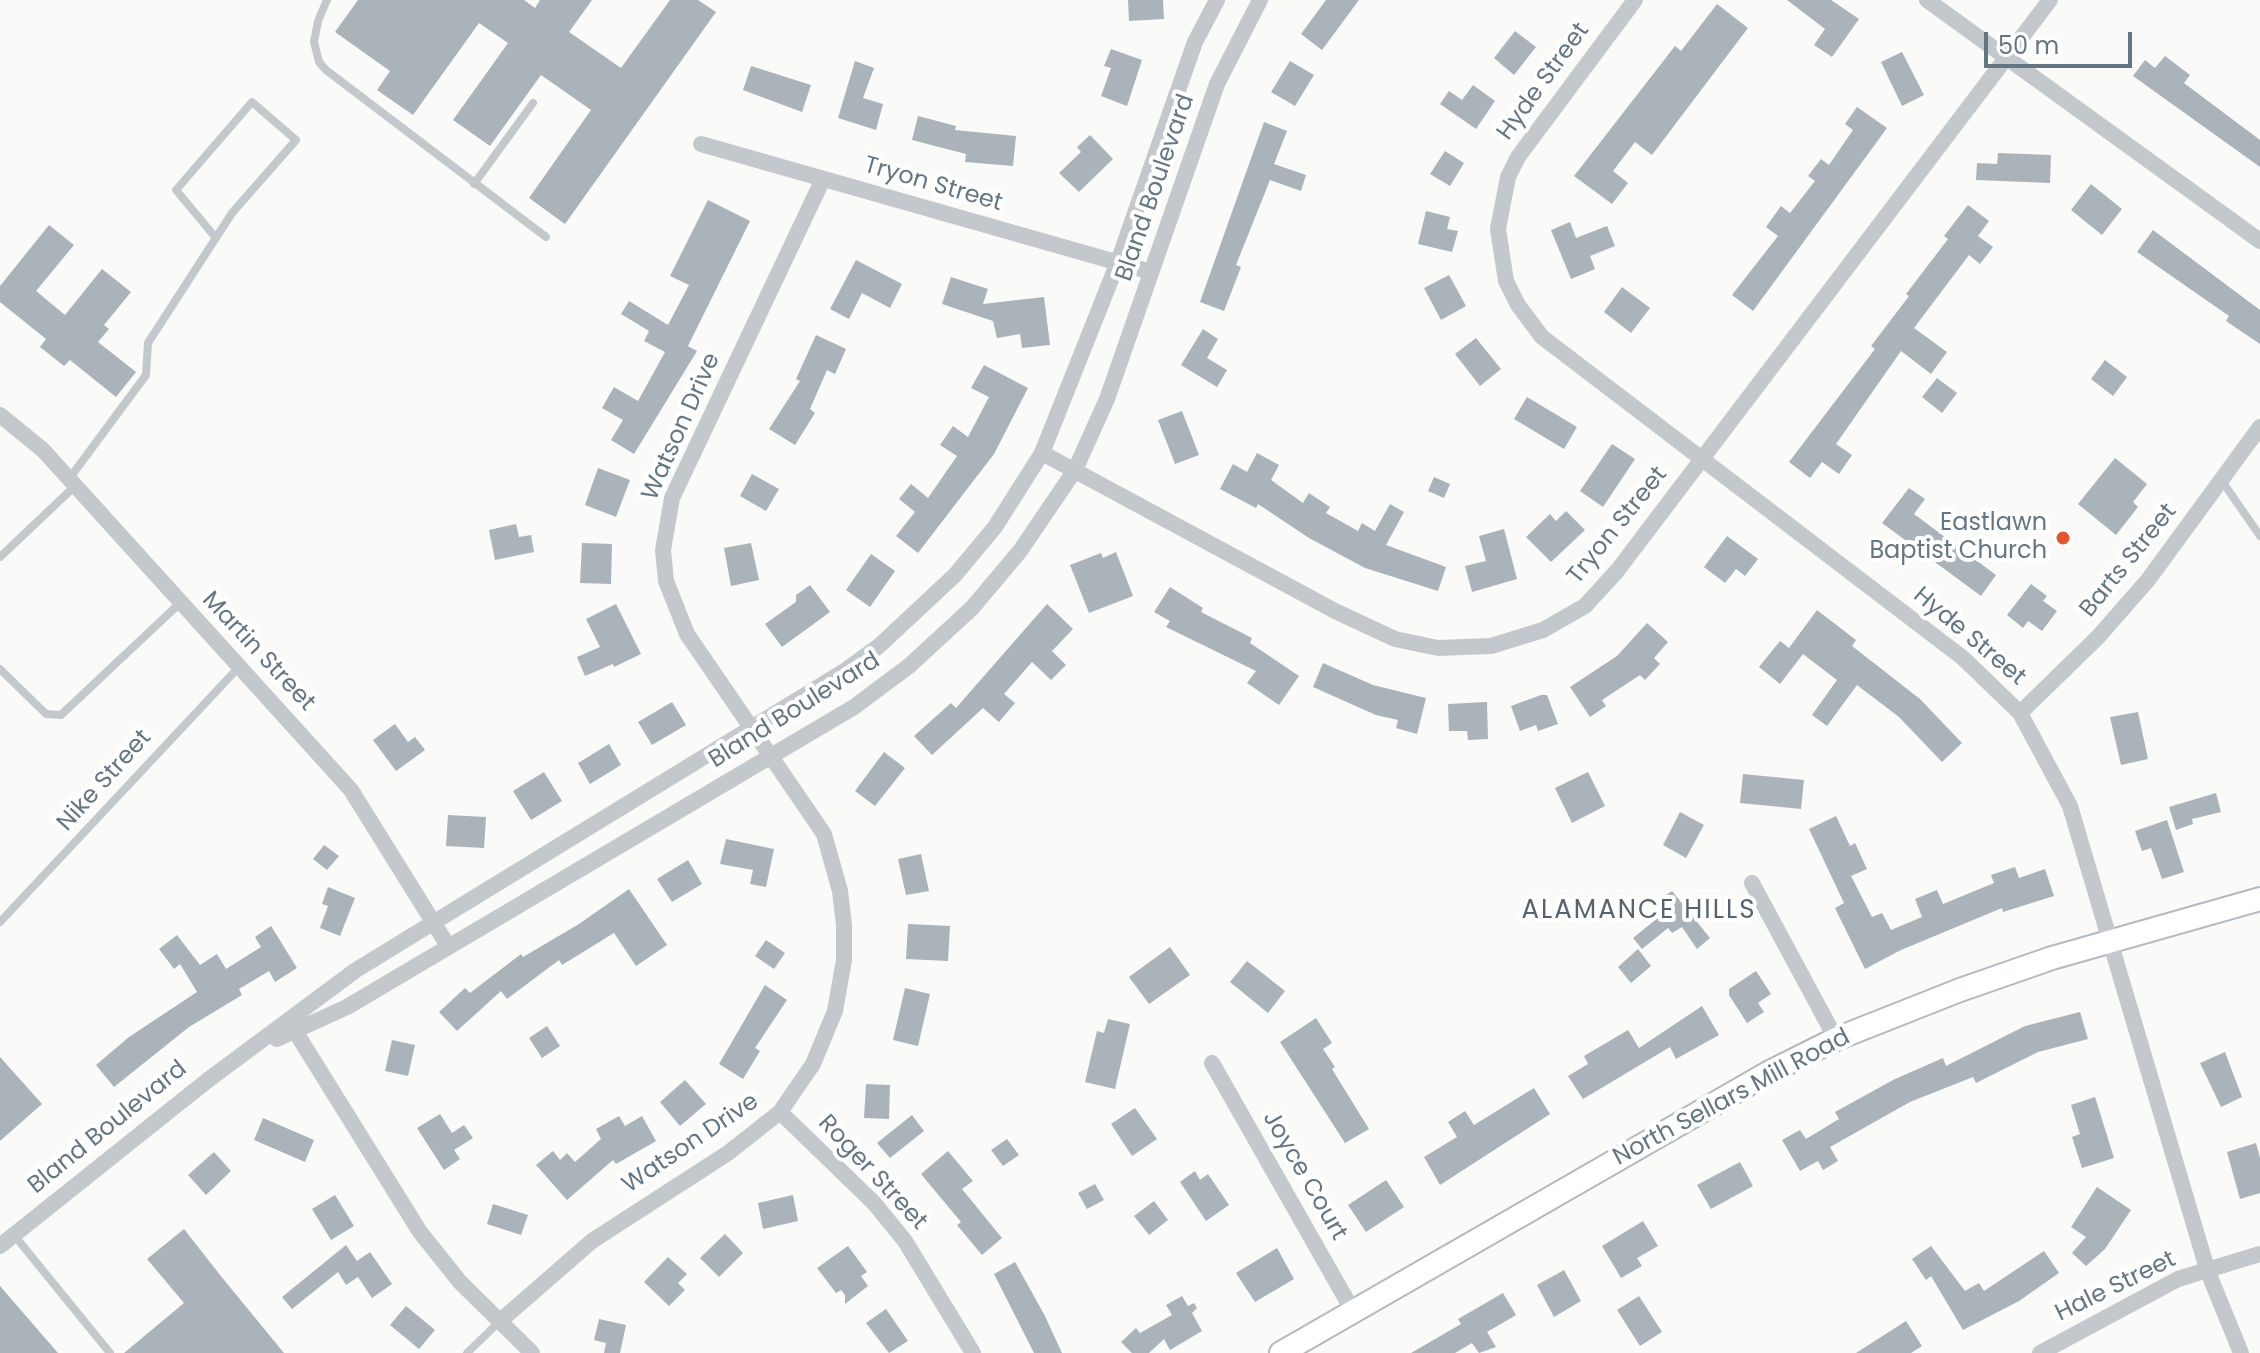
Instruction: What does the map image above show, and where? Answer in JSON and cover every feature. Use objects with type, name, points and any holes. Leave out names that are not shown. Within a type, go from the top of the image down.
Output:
[{"type":"street","name":"Bland Boulevard","points":[[0,1246],[140,1133],[356,970],[433,926],[749,727],[846,670],[926,605],[995,527],[1042,453],[1118,262],[1185,68],[1217,0]]},
{"type":"street","name":"Bland Boulevard","points":[[249,1052],[347,1007],[773,757],[854,707],[944,636],[1020,551],[1075,470],[1107,399],[1217,84],[1260,0]]},
{"type":"street","name":"Hyde Street","points":[[1635,0],[1518,157],[1500,203],[1500,256],[1518,305],[1542,337],[1963,658],[2020,713],[2070,806],[2113,941],[2208,1272],[2241,1353]]},
{"type":"street","points":[[1927,0],[2260,241]]},
{"type":"street","name":"Tryon Street","points":[[1042,453],[1335,611],[1395,639],[1438,648],[1491,646],[1543,630],[1585,606],[1644,537],[2050,0]]},
{"type":"street","name":"Tryon Street","points":[[701,144],[1151,272]]},
{"type":"street","name":"Watson Drive","points":[[499,1322],[592,1241],[728,1153],[780,1112],[813,1064],[835,1011],[844,960],[844,925],[840,891],[824,834],[773,757],[749,727],[676,612],[666,581],[664,528],[672,498],[823,179]]},
{"type":"street","name":"Martin Street","points":[[0,415],[43,450],[351,790],[448,946]]},
{"type":"street","name":"Barts Street","points":[[2020,713],[2098,637],[2148,580],[2260,427]]},
{"type":"street","points":[[1752,883],[1836,1039]]},
{"type":"street","name":"North Sellars Mill Road","points":[[1281,1353],[1768,1073],[1836,1039],[1960,990],[2113,941],[2260,899]]},
{"type":"street","points":[[295,1031],[413,1222],[460,1282],[532,1353]]},
{"type":"street","name":"Joyce Court","points":[[1212,1063],[1354,1313]]},
{"type":"street","name":"Roger Street","points":[[780,1112],[874,1203],[905,1241],[973,1353]]},
{"type":"street","name":"Hale Street","points":[[2040,1353],[2165,1285],[2260,1254]]},
{"type":"lane","points":[[327,0],[315,33],[319,62],[354,94],[546,237]]},
{"type":"lane","points":[[0,557],[72,482],[146,375],[148,343],[216,238],[232,213],[296,140],[252,102],[176,190],[216,238]]},
{"type":"lane","points":[[474,184],[533,103]]},
{"type":"lane","points":[[2222,481],[2260,536]]},
{"type":"lane","points":[[0,669],[46,714],[61,715],[180,603]]},
{"type":"lane","name":"Nike Street","points":[[0,922],[239,667]]},
{"type":"lane","points":[[14,1235],[110,1353]]},
{"type":"lane","points":[[467,1353],[499,1322]]},
{"type":"building","points":[[358,0],[524,0],[535,8],[540,0],[592,0],[569,32],[621,68],[670,0],[698,0],[716,12],[565,224],[529,198],[591,110],[541,75],[490,146],[453,120],[508,43],[479,23],[413,115],[377,90],[390,71],[335,32]]},
{"type":"building","points":[[1128,0],[1163,0],[1164,19],[1129,21]]},
{"type":"building","points":[[1326,0],[1359,0],[1322,50],[1301,34]]},
{"type":"building","points":[[1787,0],[1831,0],[1859,19],[1832,57],[1814,45],[1825,29]]},
{"type":"building","points":[[1717,4],[1748,28],[1652,155],[1635,142],[1613,171],[1628,183],[1612,204],[1574,176],[1675,46],[1681,51]]},
{"type":"building","points":[[1515,31],[1536,47],[1514,75],[1494,58]]},
{"type":"building","points":[[1111,49],[1142,60],[1127,106],[1101,96],[1111,68],[1104,66]]},
{"type":"building","points":[[1902,52],[1924,95],[1902,106],[1881,62]]},
{"type":"building","points":[[2165,56],[2190,75],[2184,83],[2260,140],[2260,167],[2133,76],[2145,60],[2155,68]]},
{"type":"building","points":[[855,61],[874,68],[863,98],[883,104],[876,130],[838,118]]},
{"type":"building","points":[[1290,61],[1314,75],[1295,106],[1271,92]]},
{"type":"building","points":[[751,66],[811,85],[802,112],[743,90]]},
{"type":"building","points":[[1473,85],[1495,101],[1476,129],[1440,104],[1449,91],[1462,100]]},
{"type":"building","points":[[1857,107],[1887,128],[1753,311],[1732,295],[1778,236],[1766,227],[1781,206],[1790,213],[1815,181],[1808,176],[1821,159],[1829,165],[1853,130],[1845,124]]},
{"type":"building","points":[[918,116],[956,126],[955,130],[1016,136],[1013,166],[965,162],[966,154],[912,140]]},
{"type":"building","points":[[1264,122],[1287,131],[1274,164],[1306,175],[1301,191],[1270,180],[1236,265],[1241,267],[1224,311],[1200,302]]},
{"type":"building","points":[[1090,135],[1113,159],[1079,192],[1059,173],[1081,152],[1077,147]]},
{"type":"building","points":[[1445,151],[1464,163],[1450,186],[1430,174]]},
{"type":"building","points":[[1998,153],[2051,155],[2050,183],[1976,180],[1977,163],[1997,164]]},
{"type":"building","points":[[2091,184],[2122,209],[2102,235],[2071,210]]},
{"type":"building","points":[[708,200],[750,221],[688,346],[697,351],[634,454],[611,440],[623,420],[602,408],[614,387],[638,401],[665,352],[644,341],[649,331],[621,314],[629,301],[668,325],[689,285],[670,276]]},
{"type":"building","points":[[1968,205],[1989,221],[1978,236],[1993,247],[1980,264],[1969,255],[1914,328],[1947,352],[1931,374],[1901,351],[1836,444],[1852,455],[1839,474],[1822,462],[1810,478],[1789,462],[1875,349],[1871,346],[1909,296],[1906,294],[1948,239],[1944,236]]},
{"type":"building","points":[[1426,211],[1450,217],[1447,229],[1458,231],[1452,252],[1418,244]]},
{"type":"building","points":[[1570,222],[1576,238],[1607,226],[1615,246],[1590,256],[1595,269],[1571,279],[1551,230]]},
{"type":"building","points":[[49,225],[74,245],[36,291],[65,315],[102,269],[131,292],[104,325],[109,329],[98,342],[136,372],[116,397],[70,360],[64,366],[40,347],[46,339],[0,302],[0,286]]},
{"type":"building","points":[[2153,230],[2260,310],[2260,344],[2226,321],[2229,316],[2137,252]]},
{"type":"building","points":[[856,260],[902,284],[890,308],[862,293],[849,319],[830,309]]},
{"type":"building","points":[[1449,275],[1466,306],[1441,320],[1424,288]]},
{"type":"building","points":[[951,277],[988,289],[983,304],[1044,297],[1050,345],[1022,348],[1020,334],[997,338],[993,321],[942,304]]},
{"type":"building","points":[[1622,287],[1650,308],[1631,333],[1604,312]]},
{"type":"building","points":[[1203,329],[1218,339],[1207,358],[1227,370],[1217,387],[1181,365]]},
{"type":"building","points":[[816,335],[846,349],[835,374],[827,370],[810,409],[815,413],[795,445],[769,429],[800,381],[796,379]]},
{"type":"building","points":[[1476,338],[1501,369],[1480,386],[1455,354]]},
{"type":"building","points":[[2105,360],[2127,377],[2113,396],[2091,379]]},
{"type":"building","points":[[984,365],[1028,388],[994,454],[918,553],[896,536],[915,512],[899,499],[911,484],[928,498],[957,456],[940,445],[953,426],[968,437],[989,397],[971,388]]},
{"type":"building","points":[[1937,378],[1957,393],[1942,413],[1922,397]]},
{"type":"building","points":[[1527,397],[1577,427],[1564,449],[1514,419]]},
{"type":"building","points":[[1182,411],[1199,455],[1175,464],[1158,420]]},
{"type":"building","points":[[1612,444],[1635,459],[1603,507],[1580,491]]},
{"type":"building","points":[[1257,453],[1279,465],[1271,480],[1303,503],[1309,493],[1330,507],[1326,513],[1358,531],[1362,523],[1375,531],[1390,504],[1404,512],[1386,545],[1446,567],[1438,591],[1365,568],[1309,538],[1258,504],[1256,508],[1220,489],[1233,464],[1247,472]]},
{"type":"building","points":[[2115,458],[2147,484],[2133,502],[2138,507],[2116,535],[2078,504]]},
{"type":"building","points":[[598,468],[630,480],[616,517],[585,505]]},
{"type":"building","points":[[752,474],[779,489],[766,511],[740,496]]},
{"type":"building","points":[[1434,477],[1450,484],[1444,498],[1428,491]]},
{"type":"building","points":[[1909,488],[1925,499],[1914,514],[1996,575],[1981,596],[1882,523]]},
{"type":"building","points":[[1566,511],[1585,530],[1551,562],[1526,537],[1550,514],[1556,521]]},
{"type":"building","points":[[516,524],[519,537],[531,535],[534,552],[495,560],[489,530]]},
{"type":"building","points":[[1504,529],[1517,579],[1472,592],[1465,566],[1486,561],[1479,536]]},
{"type":"building","points":[[1727,536],[1758,559],[1745,576],[1736,569],[1725,583],[1704,567]]},
{"type":"building","points":[[582,543],[612,544],[611,584],[580,583]]},
{"type":"building","points":[[751,543],[759,580],[731,586],[724,548]]},
{"type":"building","points":[[1116,552],[1133,596],[1089,613],[1070,565],[1101,553],[1103,558]]},
{"type":"building","points":[[871,554],[895,571],[870,607],[846,590]]},
{"type":"building","points":[[2031,584],[2047,596],[2043,601],[2057,611],[2042,631],[2028,621],[2023,628],[2007,615]]},
{"type":"building","points":[[810,585],[830,612],[782,647],[765,624],[796,602],[796,595]]},
{"type":"building","points":[[1170,587],[1203,608],[1201,612],[1252,638],[1250,643],[1299,676],[1279,705],[1247,683],[1256,671],[1166,627],[1170,621],[1154,612]]},
{"type":"building","points":[[616,604],[641,654],[585,676],[577,657],[600,647],[586,619]]},
{"type":"building","points":[[1047,604],[1073,629],[1052,651],[1066,665],[1051,680],[1032,662],[1004,694],[1015,703],[999,722],[983,708],[932,755],[914,736],[951,703],[956,708]]},
{"type":"building","points":[[1817,610],[1856,640],[1852,646],[1920,699],[1962,743],[1942,762],[1899,717],[1857,685],[1827,726],[1812,715],[1837,680],[1803,654],[1780,684],[1759,667],[1780,641],[1789,648]]},
{"type":"building","points":[[1647,623],[1668,642],[1654,658],[1660,664],[1645,680],[1640,675],[1602,700],[1606,706],[1590,717],[1570,687],[1617,656]]},
{"type":"building","points":[[1323,663],[1373,685],[1426,698],[1417,734],[1396,728],[1398,720],[1376,715],[1313,687]]},
{"type":"building","points":[[1547,695],[1558,724],[1538,731],[1536,725],[1520,731],[1511,706]]},
{"type":"building","points":[[672,702],[686,725],[652,745],[638,722]]},
{"type":"building","points":[[1487,702],[1488,739],[1468,740],[1467,731],[1449,731],[1448,704]]},
{"type":"building","points":[[2138,712],[2148,759],[2121,765],[2110,717]]},
{"type":"building","points":[[395,724],[408,742],[415,737],[425,750],[396,771],[373,740]]},
{"type":"building","points":[[609,744],[621,765],[590,784],[578,763]]},
{"type":"building","points":[[884,752],[905,768],[875,806],[855,791]]},
{"type":"building","points":[[544,772],[562,801],[531,820],[513,791]]},
{"type":"building","points":[[1588,772],[1605,806],[1572,823],[1555,788]]},
{"type":"building","points":[[1743,774],[1804,780],[1801,809],[1740,803]]},
{"type":"building","points":[[2216,793],[2221,812],[2192,819],[2193,824],[2176,830],[2169,807]]},
{"type":"building","points":[[1680,812],[1704,825],[1686,858],[1663,845]]},
{"type":"building","points":[[448,815],[486,817],[484,848],[446,846]]},
{"type":"building","points":[[1836,816],[1850,846],[1855,843],[1867,869],[1851,876],[1872,917],[1882,913],[1891,930],[1922,917],[1915,899],[1937,890],[1943,904],[1994,883],[1991,875],[2015,867],[2019,878],[2045,869],[2054,896],[2003,912],[2002,908],[1901,950],[1865,969],[1835,908],[1844,903],[1809,829]]},
{"type":"building","points":[[2167,820],[2184,872],[2162,879],[2151,848],[2142,851],[2135,831]]},
{"type":"building","points":[[726,839],[774,849],[766,887],[750,884],[753,870],[720,864]]},
{"type":"building","points":[[324,845],[339,856],[327,870],[313,859]]},
{"type":"building","points":[[921,854],[929,891],[906,895],[898,859]]},
{"type":"building","points":[[688,860],[702,884],[672,902],[657,879]]},
{"type":"building","points":[[328,887],[355,898],[340,936],[320,928],[328,906],[322,904]]},
{"type":"building","points":[[629,889],[667,945],[636,966],[614,933],[562,965],[559,960],[507,999],[501,991],[457,1031],[439,1012],[465,988],[470,993],[521,954],[523,957],[579,924]]},
{"type":"building","points":[[1672,891],[1710,938],[1697,949],[1682,927],[1672,933],[1668,928],[1642,949],[1633,938],[1670,908],[1662,898]]},
{"type":"building","points":[[908,924],[950,926],[948,961],[906,959]]},
{"type":"building","points":[[271,926],[297,968],[275,982],[269,971],[239,989],[242,995],[189,1027],[114,1087],[96,1065],[129,1037],[197,992],[180,964],[174,969],[159,949],[177,935],[200,965],[217,954],[226,969],[261,947],[255,937]]},
{"type":"building","points":[[766,940],[785,953],[774,969],[755,956]]},
{"type":"building","points":[[1170,947],[1190,975],[1149,1004],[1129,977]]},
{"type":"building","points":[[1638,949],[1651,966],[1631,983],[1618,967]]},
{"type":"building","points":[[1247,961],[1285,991],[1268,1013],[1230,982]]},
{"type":"building","points":[[1756,971],[1771,994],[1758,1003],[1764,1012],[1747,1023],[1729,995],[1729,989]]},
{"type":"building","points":[[765,985],[787,1000],[755,1048],[760,1051],[743,1079],[719,1064]]},
{"type":"building","points":[[905,988],[930,994],[918,1046],[893,1040]]},
{"type":"building","points":[[1702,1006],[1719,1035],[1676,1059],[1670,1047],[1583,1099],[1568,1076],[1588,1064],[1584,1056],[1628,1030],[1639,1048]]},
{"type":"building","points":[[2080,1012],[2088,1039],[2038,1052],[1976,1083],[1973,1077],[1910,1102],[1830,1147],[1838,1161],[1823,1170],[1818,1161],[1800,1171],[1782,1140],[1800,1130],[1806,1139],[1839,1119],[1835,1112],[1893,1080],[1943,1058],[1946,1066],[2025,1026]]},
{"type":"building","points":[[1316,1018],[1332,1043],[1323,1049],[1335,1067],[1332,1069],[1369,1129],[1345,1143],[1280,1042]]},
{"type":"building","points":[[1108,1019],[1130,1024],[1115,1089],[1085,1082],[1097,1031],[1104,1033]]},
{"type":"building","points":[[547,1026],[560,1046],[542,1058],[529,1038]]},
{"type":"building","points":[[392,1040],[415,1045],[408,1076],[385,1071]]},
{"type":"building","points":[[2225,1052],[2242,1097],[2221,1107],[2200,1063]]},
{"type":"building","points":[[0,1057],[42,1104],[0,1141]]},
{"type":"building","points":[[685,1080],[706,1104],[680,1126],[660,1102]]},
{"type":"building","points":[[866,1084],[890,1085],[889,1119],[864,1118]]},
{"type":"building","points":[[1534,1088],[1550,1114],[1440,1185],[1424,1157],[1457,1137],[1448,1122],[1465,1111],[1474,1125]]},
{"type":"building","points":[[2095,1097],[2114,1158],[2082,1168],[2072,1137],[2080,1134],[2071,1105]]},
{"type":"building","points":[[1135,1108],[1157,1139],[1132,1156],[1111,1124]]},
{"type":"building","points":[[440,1114],[452,1133],[464,1125],[473,1138],[454,1150],[460,1159],[444,1170],[417,1128]]},
{"type":"building","points":[[912,1115],[924,1131],[890,1158],[877,1143]]},
{"type":"building","points":[[619,1116],[625,1126],[642,1116],[656,1141],[616,1164],[613,1160],[567,1200],[536,1165],[553,1151],[560,1160],[567,1153],[575,1162],[601,1139],[596,1129]]},
{"type":"building","points":[[263,1118],[314,1140],[305,1162],[254,1140]]},
{"type":"building","points":[[1007,1139],[1019,1155],[1003,1166],[991,1150]]},
{"type":"building","points":[[2256,1143],[2260,1158],[2260,1193],[2240,1199],[2227,1152]]},
{"type":"building","points":[[948,1151],[973,1181],[962,1189],[1002,1238],[982,1255],[957,1225],[961,1222],[921,1174]]},
{"type":"building","points":[[214,1152],[231,1171],[206,1195],[188,1175]]},
{"type":"building","points":[[1740,1162],[1753,1186],[1711,1209],[1697,1185]]},
{"type":"building","points":[[1195,1171],[1200,1180],[1208,1174],[1229,1205],[1206,1221],[1180,1182]]},
{"type":"building","points":[[1386,1180],[1404,1207],[1366,1232],[1348,1205]]},
{"type":"building","points":[[1095,1184],[1104,1200],[1087,1209],[1078,1193]]},
{"type":"building","points":[[2097,1187],[2131,1210],[2105,1249],[2086,1266],[2072,1253],[2086,1237],[2071,1227]]},
{"type":"building","points":[[335,1195],[354,1226],[331,1240],[312,1209]]},
{"type":"building","points":[[793,1195],[798,1221],[763,1229],[758,1203]]},
{"type":"building","points":[[1154,1201],[1168,1220],[1149,1235],[1134,1216]]},
{"type":"building","points":[[493,1204],[528,1215],[521,1235],[487,1224]]},
{"type":"building","points":[[1643,1221],[1658,1246],[1637,1258],[1642,1266],[1621,1278],[1602,1246]]},
{"type":"building","points":[[184,1229],[284,1353],[124,1353],[184,1303],[147,1259]]},
{"type":"building","points":[[725,1234],[743,1253],[719,1277],[700,1258]]},
{"type":"building","points":[[346,1245],[357,1261],[370,1252],[392,1284],[372,1298],[358,1277],[346,1285],[338,1272],[292,1309],[282,1297]]},
{"type":"building","points":[[848,1246],[867,1272],[861,1276],[868,1286],[845,1304],[845,1295],[841,1290],[836,1293],[817,1268]]},
{"type":"building","points":[[1931,1246],[1965,1291],[1979,1283],[1984,1291],[2044,1251],[2059,1273],[2019,1301],[1963,1330],[1931,1276],[1926,1280],[1912,1259]]},
{"type":"building","points":[[1277,1248],[1294,1279],[1255,1302],[1236,1273]]},
{"type":"building","points":[[668,1257],[687,1274],[678,1283],[685,1290],[669,1306],[644,1282]]},
{"type":"building","points":[[1015,1262],[1062,1353],[1034,1353],[994,1274]]},
{"type":"building","points":[[1564,1270],[1581,1301],[1554,1317],[1537,1285]]},
{"type":"building","points":[[0,1286],[58,1353],[0,1353]]},
{"type":"building","points":[[1503,1293],[1516,1315],[1487,1332],[1496,1347],[1479,1353],[1472,1343],[1455,1353],[1411,1353],[1461,1324],[1458,1319]]},
{"type":"building","points":[[1182,1296],[1188,1306],[1194,1303],[1197,1308],[1192,1313],[1202,1331],[1170,1350],[1164,1339],[1149,1353],[1132,1353],[1121,1342],[1136,1328],[1140,1333],[1172,1315],[1166,1305]]},
{"type":"building","points":[[1639,1296],[1662,1332],[1640,1346],[1617,1310]]},
{"type":"building","points":[[406,1306],[435,1330],[419,1349],[390,1325]]},
{"type":"building","points":[[886,1309],[908,1341],[889,1353],[866,1323]]},
{"type":"building","points":[[599,1319],[626,1325],[620,1353],[604,1353],[606,1343],[594,1340]]},
{"type":"building","points":[[1906,1321],[1922,1346],[1911,1353],[1856,1353]]},
{"type":"place","name":"Eastlawn Baptist Church","points":[[2063,538]]},
{"type":"district","name":"ALAMANCE HILLS","points":[[1639,911]]}]
